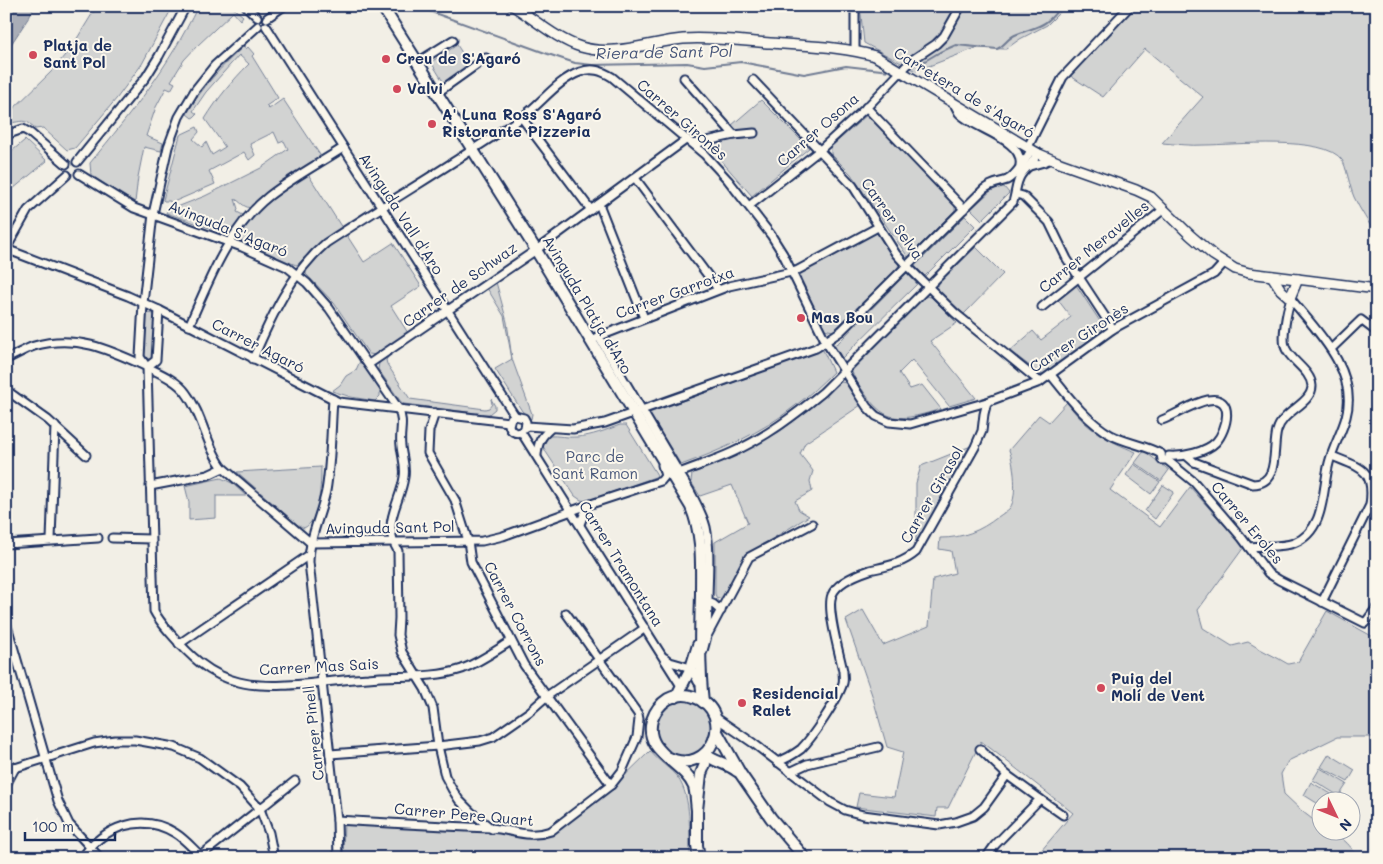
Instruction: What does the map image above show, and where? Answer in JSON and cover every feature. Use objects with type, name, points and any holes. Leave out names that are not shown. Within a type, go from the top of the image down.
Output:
[{"type":"main road","name":"Avinguda Platja d'Aro","points":[[382,6],[536,250],[594,338],[691,507],[702,549],[704,638],[699,654],[703,697]]},
{"type":"main road","points":[[676,696],[682,686],[686,667],[699,654]]},
{"type":"main road","points":[[697,810],[694,787],[681,770],[659,750],[653,741],[651,724],[654,714],[660,705],[676,696],[703,697],[715,717],[717,731],[740,773],[771,818],[805,858]]},
{"type":"main road","points":[[667,757],[684,761],[703,755],[713,743],[717,731]]},
{"type":"main road","points":[[703,755],[730,765],[740,773]]},
{"type":"main road","points":[[699,858],[697,810],[704,764],[703,755]]},
{"type":"main road","points":[[701,774],[707,767],[717,761]]},
{"type":"street","points":[[77,162],[146,77],[160,56],[186,6]]},
{"type":"street","points":[[246,6],[258,17],[256,21],[264,23]]},
{"type":"street","name":"Carrer Mas Sais","points":[[284,6],[215,66],[187,102],[168,147],[154,214],[143,303],[140,357],[148,367],[154,611],[157,618],[179,644],[195,659],[222,677],[240,683],[277,686],[442,673],[461,669],[478,662],[511,641]]},
{"type":"street","name":"Carretera de s'Agaró","points":[[513,6],[566,40],[581,47],[600,51],[684,39],[731,40],[855,50],[876,56],[1050,159],[1151,197],[1190,235],[1224,263],[1236,269],[1249,273],[1377,289]]},
{"type":"street","points":[[855,6],[855,50]]},
{"type":"street","name":"Carrer Osona","points":[[749,206],[820,150],[902,72],[912,60],[936,44],[944,36],[961,6]]},
{"type":"street","points":[[524,429],[524,418],[516,416],[509,422],[509,428],[516,433],[524,429],[573,430],[586,428],[638,412],[807,352],[826,342],[841,331],[991,184],[1009,180],[1015,174],[1032,149],[1063,77],[1130,6]]},
{"type":"street","name":"Avinguda Vall d'Aro","points":[[264,23],[516,416]]},
{"type":"street","points":[[418,62],[453,40]]},
{"type":"street","points":[[437,93],[486,58]]},
{"type":"street","name":"Carrer Gironès","points":[[252,359],[288,286],[296,274],[326,243],[521,117],[562,82],[582,71],[592,69],[612,77],[690,142],[728,180],[771,234],[783,254],[790,272],[826,342],[867,407],[876,416],[889,422],[910,424],[987,402],[1040,382],[1113,329],[1214,274],[1224,263]]},
{"type":"street","points":[[684,78],[734,135]]},
{"type":"street","name":"Carrer Selva","points":[[753,80],[853,186],[896,254],[907,266],[955,314],[1040,382]]},
{"type":"street","points":[[953,102],[959,113],[1015,148],[1021,160],[1020,165]]},
{"type":"street","points":[[866,107],[964,209]]},
{"type":"street","points":[[521,117],[591,210]]},
{"type":"street","points":[[6,135],[22,129],[30,132],[66,164]]},
{"type":"street","points":[[690,142],[754,133]]},
{"type":"street","name":"Carrer de Schwaz","points":[[369,364],[536,250],[635,178],[690,142]]},
{"type":"street","points":[[189,326],[223,252],[252,213],[268,197],[293,179],[343,148]]},
{"type":"street","points":[[678,473],[732,453],[759,439],[796,415],[844,371],[1013,202],[1020,177],[1036,157],[1032,149]]},
{"type":"street","points":[[1030,166],[1050,159]]},
{"type":"street","points":[[71,161],[77,162],[81,168],[79,174],[73,177],[67,175],[64,169],[66,164],[71,161]]},
{"type":"street","name":"Avinguda S'Agaró","points":[[79,174],[134,208],[229,242],[287,267],[308,283],[329,308],[398,408]]},
{"type":"street","points":[[6,249],[28,210],[67,175]]},
{"type":"street","points":[[635,178],[718,289]]},
{"type":"street","points":[[1016,194],[1023,196],[1049,222],[1078,279],[1113,329]]},
{"type":"street","points":[[599,204],[644,318]]},
{"type":"street","name":"Carrer Meravelles","points":[[1042,307],[1164,209]]},
{"type":"street","name":"Carrer Garrotxa","points":[[594,338],[718,289],[796,271],[878,227]]},
{"type":"street","name":"Carrer Agaró","points":[[6,249],[159,310],[339,402],[509,422]]},
{"type":"street","points":[[1249,547],[1260,545],[1279,546],[1295,543],[1307,534],[1318,518],[1323,504],[1329,463],[1346,416],[1349,402],[1342,370],[1331,349],[1281,290],[1272,276]]},
{"type":"street","points":[[1281,290],[1291,278]]},
{"type":"street","points":[[1187,456],[1194,462],[1252,484],[1260,484],[1266,480],[1271,472],[1277,430],[1281,421],[1310,394],[1312,387],[1307,374],[1285,346],[1284,340],[1290,299],[1294,288],[1291,278]]},
{"type":"street","name":"Carrer Mas Sais","points":[[148,367],[156,360],[159,310]]},
{"type":"street","points":[[1331,349],[1361,320],[1377,332]]},
{"type":"street","name":"Avinguda Sant Pol","points":[[6,359],[34,346],[61,342],[84,343],[110,350],[176,382],[186,392],[193,404],[217,460],[223,468],[311,543],[482,541],[502,536],[661,481],[664,479],[665,471],[651,447],[650,438]]},
{"type":"street","name":"Carrer Eroles","points":[[1051,375],[1082,413],[1097,426],[1112,436],[1152,449],[1161,454],[1162,460],[1168,458],[1194,482],[1249,547],[1268,573],[1365,623],[1377,607]]},
{"type":"street","points":[[6,390],[55,426],[86,455]]},
{"type":"street","name":"Carrer Pinell","points":[[332,399],[326,488],[323,506],[309,555],[330,754],[338,858]]},
{"type":"street","points":[[1162,420],[1209,400],[1220,401],[1226,407],[1228,419],[1223,431],[1215,442],[1187,456],[1168,458]]},
{"type":"street","name":"Carrer Girasol","points":[[777,762],[788,758],[810,738],[844,682],[830,607],[832,595],[838,586],[850,579],[868,571],[898,564],[916,552],[976,447],[982,431],[987,402]]},
{"type":"street","points":[[398,408],[402,424],[400,438],[405,469],[402,488],[391,518],[393,542],[398,551],[398,634],[402,652],[425,689],[433,708],[438,746],[446,776],[452,789],[459,800],[471,812],[492,828]]},
{"type":"street","points":[[638,412],[690,491],[706,526],[708,602],[704,638]]},
{"type":"street","name":"Carrer Corrons","points":[[435,413],[429,431],[428,453],[455,500],[468,541],[471,562],[524,665],[611,785]]},
{"type":"street","points":[[51,540],[55,426]]},
{"type":"street","name":"Carrer Tramontana","points":[[524,429],[537,455],[682,686]]},
{"type":"street","points":[[537,455],[541,436],[550,429]]},
{"type":"street","points":[[1322,602],[1370,505],[1372,490],[1369,477],[1360,467],[1332,456]]},
{"type":"street","points":[[150,486],[208,475],[223,468]]},
{"type":"street","points":[[580,524],[588,505]]},
{"type":"street","points":[[704,638],[721,611],[749,557],[812,524]]},
{"type":"street","points":[[6,544],[98,538]]},
{"type":"street","points":[[112,538],[151,539]]},
{"type":"street","points":[[179,644],[309,555]]},
{"type":"street","points":[[708,602],[721,611]]},
{"type":"street","name":"Carrer Pere Quart","points":[[336,820],[492,828],[531,836],[541,835],[551,831],[611,785],[622,771],[638,737],[638,714],[566,613]]},
{"type":"street","points":[[6,622],[61,809],[69,824],[100,858]]},
{"type":"street","points":[[330,754],[438,746],[480,741],[493,736],[645,628]]},
{"type":"street","points":[[663,656],[670,662],[686,667],[696,674],[703,697]]},
{"type":"street","points":[[715,717],[830,802],[845,810],[863,815],[939,825],[973,816],[984,807],[1007,775]]},
{"type":"street","points":[[717,731],[724,727],[731,727]]},
{"type":"street","points":[[6,763],[15,768],[94,743],[114,740],[135,740],[174,747],[200,758],[240,787],[260,810],[270,833],[274,858]]},
{"type":"street","points":[[790,772],[807,764],[878,747]]},
{"type":"street","points":[[980,749],[1007,775],[1064,815]]},
{"type":"street","points":[[6,785],[15,768]]},
{"type":"street","points":[[82,858],[90,847],[112,830],[123,825],[138,822],[151,823],[174,832],[187,842],[200,857],[295,781]]},
{"type":"street","points":[[986,858],[995,845],[1040,798]]},
{"type":"green space","points":[[97,6],[173,6],[142,64],[117,98],[75,148],[67,150],[43,128],[35,129],[28,122],[6,122],[6,116],[52,71],[73,45]]},
{"type":"green space","points":[[198,6],[231,6],[243,16],[240,20],[233,12],[184,60],[171,81],[175,83],[171,90],[166,88],[156,107],[146,136],[163,143],[161,151],[144,147],[135,202],[91,175],[90,163],[149,88],[175,49]]},
{"type":"green space","points":[[860,6],[1066,6],[1047,25],[1020,39],[1006,49],[976,48],[916,71],[864,43]]},
{"type":"green space","points":[[1135,6],[1377,6],[1377,236],[1354,197],[1344,163],[1332,152],[1298,144],[1194,145],[1162,143],[1203,97],[1145,49],[1103,97],[1069,75]]},
{"type":"green space","points":[[457,45],[470,65],[444,83],[431,62]]},
{"type":"green space","points":[[244,46],[246,49],[248,47],[254,54],[252,56],[278,98],[266,106],[269,109],[283,99],[320,155],[320,158],[267,194],[250,208],[235,199],[237,212],[245,216],[231,233],[227,234],[166,213],[261,168],[288,149],[284,141],[279,143],[274,132],[250,144],[255,155],[249,160],[244,152],[209,171],[215,184],[171,203],[170,201],[163,200],[180,135],[197,127],[199,132],[193,139],[202,147],[206,142],[212,155],[225,147],[205,119],[226,90],[249,64],[239,55],[206,92],[193,111],[197,114],[192,118],[187,114],[212,78]]},
{"type":"green space","points":[[761,100],[809,148],[752,196],[705,142],[757,136],[757,128],[738,132],[732,125]]},
{"type":"green space","points":[[869,113],[947,193],[955,205],[955,210],[908,257],[851,174],[831,154],[831,147]]},
{"type":"green space","points":[[25,140],[47,161],[13,189],[6,179],[6,156]]},
{"type":"green space","points":[[308,174],[342,228],[320,242],[297,265],[242,241],[241,233],[255,214],[279,194]]},
{"type":"green space","points":[[1004,187],[1009,193],[982,220],[971,209],[993,189]]},
{"type":"green space","points":[[965,216],[975,226],[925,276],[915,266]]},
{"type":"green space","points":[[874,233],[879,234],[899,262],[898,268],[833,331],[824,329],[799,274]]},
{"type":"green space","points":[[346,234],[364,262],[393,243],[421,286],[391,306],[408,333],[376,355],[369,354],[334,303],[306,274],[307,268],[316,256]]},
{"type":"green space","points":[[976,247],[1003,274],[964,314],[939,291],[938,287],[939,283]]},
{"type":"green space","points":[[907,273],[917,284],[842,358],[834,345]]},
{"type":"green space","points":[[496,282],[507,322],[512,359],[504,316],[487,288]]},
{"type":"green space","points":[[1076,285],[1103,326],[1102,331],[1043,374],[1039,373],[1010,351],[1033,331],[1041,340],[1071,317],[1058,300]]},
{"type":"green space","points":[[926,296],[931,297],[957,323],[930,341],[976,398],[949,406],[912,360],[899,373],[910,389],[922,385],[941,409],[910,417],[898,418],[889,416],[872,403],[854,377],[853,368]]},
{"type":"green space","points":[[148,313],[154,314],[155,317],[153,356],[150,359],[144,355],[145,316]]},
{"type":"green space","points":[[823,350],[833,372],[800,402],[755,433],[681,465],[649,413]]},
{"type":"green space","points":[[389,356],[386,360],[387,364],[410,399],[485,409],[489,408],[492,404],[491,399],[495,409],[489,414],[484,414],[404,404],[378,369],[379,363]]},
{"type":"green space","points":[[512,359],[532,414],[531,419],[522,411],[495,369]]},
{"type":"green space","points":[[360,361],[380,390],[380,396],[375,401],[351,397],[332,391],[340,385],[346,376],[356,370]]},
{"type":"green space","points":[[841,382],[846,383],[861,405],[805,443],[800,454],[813,471],[810,481],[812,491],[795,501],[799,510],[809,516],[745,557],[724,596],[717,599],[715,594],[715,542],[748,523],[732,485],[700,496],[691,482],[692,473],[735,456],[779,432],[810,409]]},
{"type":"green space","points":[[1067,402],[1081,419],[1097,433],[1136,452],[1110,490],[1160,527],[1190,487],[1244,547],[1198,610],[1203,628],[1232,646],[1248,642],[1288,664],[1298,662],[1327,611],[1377,639],[1377,734],[1375,737],[1337,737],[1288,761],[1281,774],[1284,794],[1310,817],[1310,842],[1346,842],[1359,858],[1035,858],[1073,813],[981,741],[948,808],[937,808],[936,817],[856,807],[859,793],[894,797],[903,752],[887,747],[872,695],[846,620],[863,610],[883,645],[929,626],[933,579],[955,573],[951,551],[939,549],[940,538],[956,537],[978,530],[1010,508],[1015,488],[1009,450],[1039,415],[1049,422]]},
{"type":"green space","name":"Parc de Sant Ramon","points":[[626,425],[657,475],[587,501],[581,500],[575,496],[546,452],[543,446],[548,436],[583,436]]},
{"type":"green space","points":[[971,446],[916,544],[916,483],[921,466]]},
{"type":"green space","points":[[1144,451],[1169,470],[1161,481],[1135,463]]},
{"type":"green space","points":[[1134,464],[1160,482],[1151,494],[1126,475]]},
{"type":"green space","points":[[321,467],[320,491],[316,510],[309,524],[304,528],[298,525],[237,472]]},
{"type":"green space","points":[[221,478],[232,483],[246,496],[216,496],[216,518],[189,520],[189,502],[185,486]]},
{"type":"green space","points":[[1163,485],[1174,492],[1155,519],[1145,511]]},
{"type":"green space","points":[[684,700],[695,702],[704,708],[710,717],[712,728],[710,739],[704,748],[695,754],[684,756],[673,754],[664,748],[658,739],[656,728],[658,717],[664,708],[673,702]]},
{"type":"green space","points":[[650,751],[678,778],[686,795],[689,815],[690,855],[688,858],[343,858],[344,820],[505,830],[537,836],[564,826],[610,790]]},
{"type":"green space","points":[[1329,754],[1355,770],[1348,782],[1321,767]]},
{"type":"green space","points":[[1320,768],[1347,784],[1342,792],[1332,792],[1313,780]]},
{"type":"green space","points":[[1311,782],[1328,792],[1310,792],[1310,799],[1304,795]]},
{"type":"shaded area","points":[[6,6],[34,6],[6,52]]},
{"type":"waterway","name":"Riera de Sant Pol","points":[[415,6],[575,63],[592,65],[687,63],[705,66],[741,62],[804,74],[846,66],[890,71]]},
{"type":"waterway","name":"Riera de Sant Pol","points":[[918,65],[956,45],[997,49],[1013,36],[1045,23],[1061,6]]},
{"type":"place","name":"Platja de Sant Pol","points":[[33,55]]},
{"type":"place","name":"Creu de S'Agaró","points":[[386,59]]},
{"type":"place","name":"Valvi","points":[[397,89]]},
{"type":"place","name":"A' Luna Ross S'Agaró Ristorante Pizzeria","points":[[432,124]]},
{"type":"place","name":"Mas Bou","points":[[801,318]]},
{"type":"place","name":"Puig del Molí de Vent","points":[[1101,688]]},
{"type":"place","name":"Residencial Ralet","points":[[742,703]]}]
